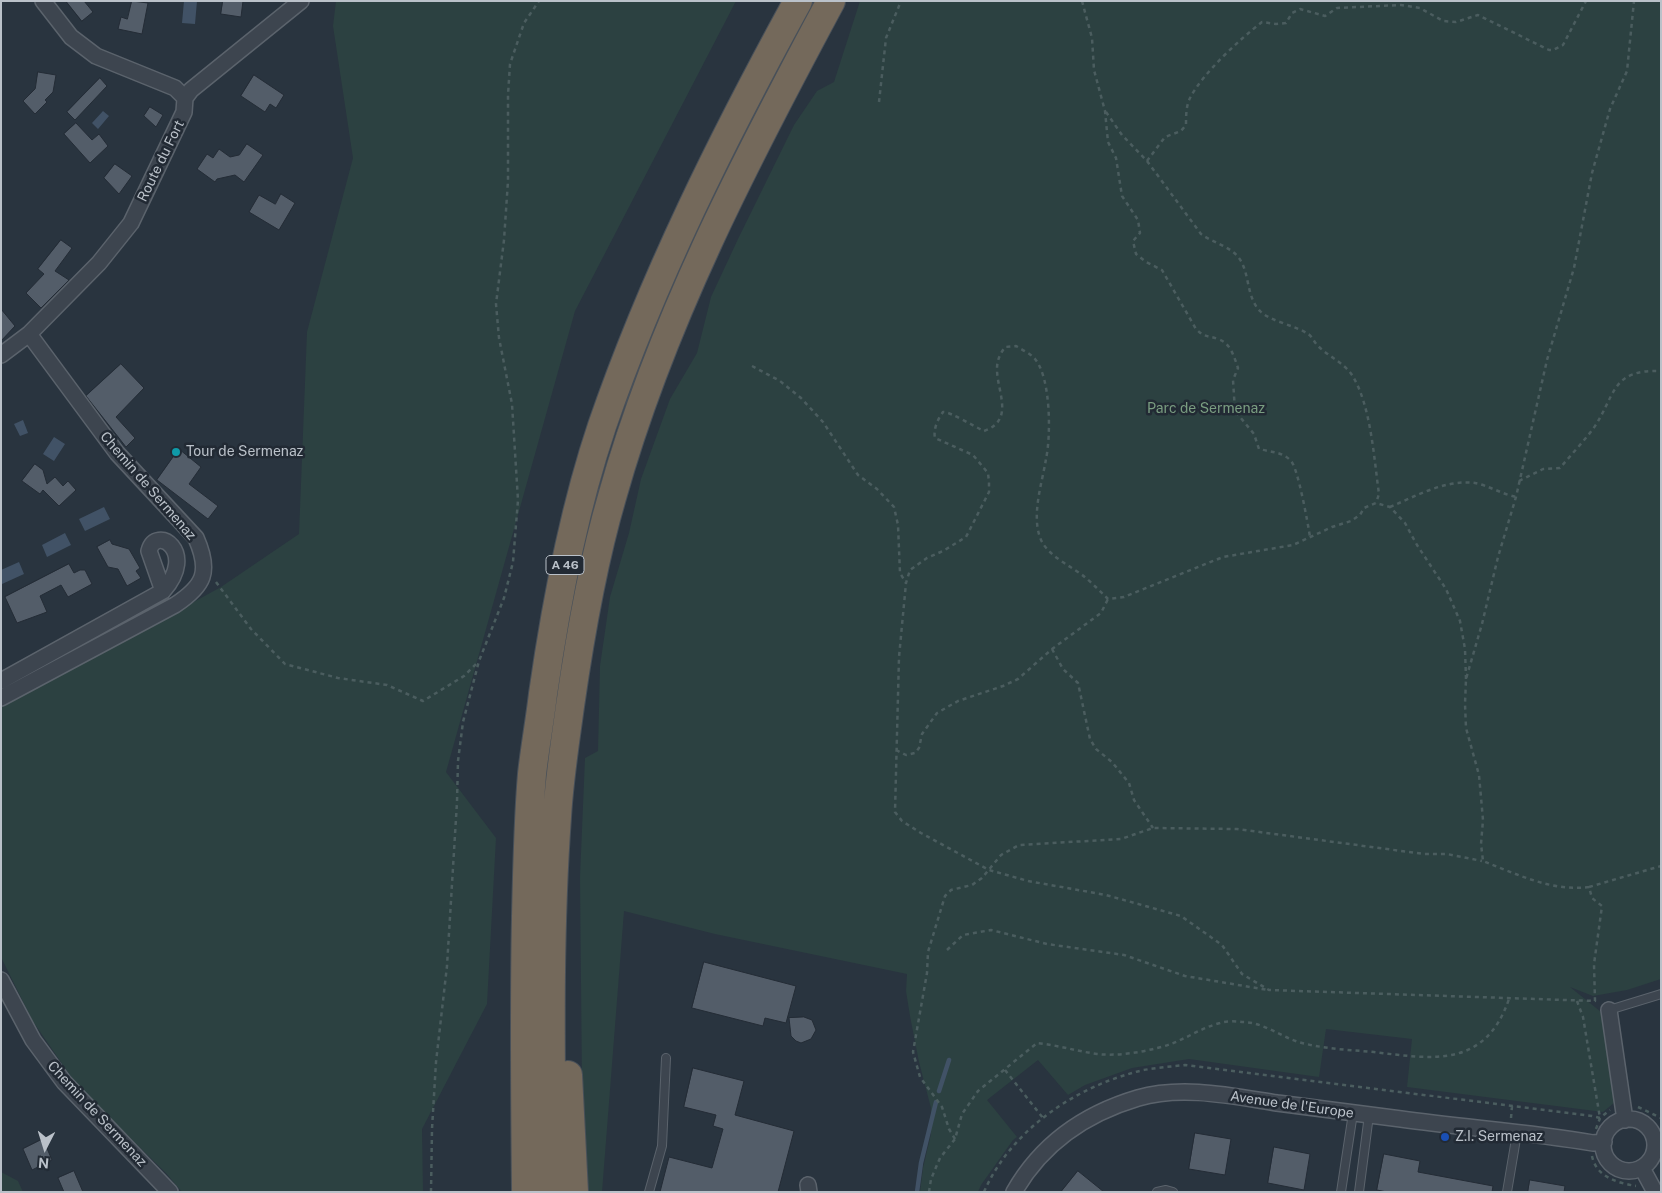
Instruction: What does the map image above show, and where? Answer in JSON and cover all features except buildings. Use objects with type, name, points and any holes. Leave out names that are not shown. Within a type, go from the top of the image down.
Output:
[{"type":"highway","name":"A 46","points":[[524,1186],[525,969],[532,773],[552,628],[568,551],[602,428],[655,287],[758,73],[798,1]]},
{"type":"highway","name":"A 46","points":[[552,1192],[550,1008],[553,874],[557,813],[572,694],[586,608],[612,498],[663,345],[716,225],[786,85],[831,1]]},
{"type":"highway","points":[[572,694],[566,994],[574,1192]]},
{"type":"street","points":[[43,1],[71,37],[96,56],[175,88],[185,98],[191,90],[301,1]]},
{"type":"street","name":"Route du Fort","points":[[29,334],[99,263],[132,223],[184,112],[185,98]]},
{"type":"street","points":[[1,354],[29,334]]},
{"type":"street","name":"Chemin de Sermenaz","points":[[29,334],[117,453],[196,538],[202,552],[204,571]]},
{"type":"street","points":[[1,698],[175,606],[192,594],[198,586],[204,571]]},
{"type":"street","points":[[1,681],[164,591]]},
{"type":"street","name":"Chemin de Sermenaz","points":[[1,980],[33,1040],[64,1082],[170,1192]]},
{"type":"street","points":[[1609,1010],[1625,1120]]},
{"type":"street","name":"Avenue de l'Europe","points":[[1014,1192],[1032,1165],[1059,1137],[1089,1117],[1138,1098],[1174,1092],[1218,1094],[1353,1113],[1598,1142]]},
{"type":"street","points":[[1625,1120],[1634,1120],[1642,1123],[1649,1128],[1658,1143],[1652,1158],[1642,1168],[1624,1170],[1615,1167],[1608,1160],[1598,1142],[1617,1122],[1625,1120]]},
{"type":"street","points":[[1642,1168],[1653,1189]]},
{"type":"lane","points":[[1609,1010],[1661,994]]},
{"type":"lane","points":[[649,1192],[662,1146],[666,1058]]},
{"type":"lane","points":[[1341,1192],[1353,1113]]},
{"type":"lane","points":[[1359,1192],[1369,1115]]},
{"type":"lane","points":[[1507,1192],[1517,1133]]},
{"type":"lane","points":[[1157,1192],[1173,1192]]},
{"type":"path","points":[[431,1192],[436,1062],[447,966],[458,761],[463,722],[479,661],[504,598],[513,562],[518,500],[512,404],[499,338],[496,304],[504,240],[508,181],[510,64],[524,23],[539,1]]},
{"type":"path","points":[[879,102],[886,38],[901,1]]},
{"type":"path","points":[[1082,1],[1092,38],[1094,70],[1105,111],[1108,142],[1116,158],[1122,196],[1138,220],[1140,232],[1133,241],[1136,254],[1146,262],[1162,270],[1196,329],[1204,337],[1218,339],[1226,343],[1233,353],[1238,368],[1233,380],[1235,411],[1254,434],[1259,449],[1282,454],[1293,462],[1307,514],[1310,537]]},
{"type":"path","points":[[1148,161],[1165,137],[1181,131],[1186,125],[1186,112],[1190,98],[1205,78],[1239,40],[1262,22],[1286,23],[1292,13],[1300,9],[1325,16],[1337,8],[1401,5],[1420,8],[1442,21],[1456,22],[1478,15],[1549,50],[1553,50],[1563,45],[1586,1]]},
{"type":"path","points":[[1466,679],[1516,497],[1547,360],[1574,268],[1592,173],[1610,109],[1627,71],[1634,1]]},
{"type":"path","points":[[1105,111],[1122,135],[1148,161],[1201,234],[1208,240],[1228,248],[1238,256],[1244,266],[1252,297],[1260,312],[1309,334],[1317,345],[1352,374],[1367,414],[1379,494],[1376,502],[1364,508],[1360,515],[1351,521],[1332,527],[1293,545],[1223,557],[1124,597],[1108,599]]},
{"type":"path","points":[[1108,599],[1085,577],[1052,553],[1042,543],[1037,523],[1048,438],[1048,397],[1036,360],[1016,346],[1005,347],[999,357],[997,370],[1003,408],[1001,418],[993,428],[984,430],[968,424],[948,411],[940,415],[934,432],[936,438],[973,455],[988,473],[990,482],[989,492],[966,537],[927,558],[910,570],[906,584],[899,657],[895,812],[902,821],[921,833],[990,870],[1028,881],[1106,894],[1181,916],[1222,945],[1242,974],[1269,990]]},
{"type":"path","points":[[752,366],[780,381],[801,398],[823,422],[858,475],[877,489],[894,507],[898,525],[900,573],[906,584]]},
{"type":"path","points":[[1519,482],[1543,469],[1560,468],[1593,428],[1610,394],[1625,378],[1643,371],[1661,371]]},
{"type":"path","points":[[1390,507],[1439,486],[1463,483],[1476,483],[1503,495],[1516,497]]},
{"type":"path","points":[[1376,502],[1390,507],[1405,523],[1446,589],[1460,621],[1466,679],[1466,728],[1479,775],[1483,820],[1481,844],[1483,861]]},
{"type":"path","points":[[204,571],[210,574],[251,630],[285,664],[338,678],[387,685],[422,701],[464,676],[479,661]]},
{"type":"path","points":[[896,750],[906,756],[915,753],[919,748],[922,734],[937,714],[958,701],[1018,679],[1052,649],[1101,614],[1108,599]]},
{"type":"path","points":[[1052,649],[1062,669],[1078,683],[1090,739],[1096,749],[1112,762],[1130,783],[1134,800],[1153,828]]},
{"type":"path","points":[[955,1139],[935,1094],[920,1077],[914,1052],[928,952],[944,896],[951,890],[972,885],[990,870],[1001,855],[1019,845],[1121,839],[1153,828],[1237,829],[1424,854],[1448,854],[1483,861],[1555,886],[1578,889],[1661,866]]},
{"type":"path","points":[[947,950],[964,935],[991,930],[1047,944],[1124,955],[1185,976],[1269,990],[1594,1001],[1594,964],[1602,906],[1592,898],[1589,887]]},
{"type":"path","points":[[929,1192],[931,1179],[940,1158],[955,1139],[962,1114],[978,1091],[1037,1044],[1051,1044],[1097,1054],[1126,1053],[1180,1042],[1221,1022],[1245,1022],[1268,1028],[1300,1043],[1327,1048],[1436,1058],[1458,1054],[1475,1046],[1492,1030],[1509,999]]},
{"type":"path","points":[[1577,1001],[1583,1017],[1600,1118],[1594,1163],[1602,1174],[1618,1183],[1653,1189]]},
{"type":"path","points":[[1005,1070],[1043,1118]]},
{"type":"green space","points":[[336,1],[736,1],[575,311],[446,772],[496,838],[487,1004],[422,1129],[423,1192],[182,1192],[166,1173],[78,1087],[32,1020],[1,957],[1,703],[92,658],[221,587],[299,534],[307,332],[353,158],[333,26]]},
{"type":"green space","name":"Parc de Sermenaz","points":[[860,1],[1661,1],[1661,979],[1627,990],[1593,996],[1570,987],[1601,1012],[1615,1102],[1603,1112],[1407,1087],[1412,1039],[1326,1029],[1319,1077],[1189,1059],[1132,1068],[1085,1085],[1068,1095],[1038,1060],[987,1100],[1017,1137],[981,1185],[978,1192],[920,1192],[923,1168],[931,1134],[931,1108],[910,1016],[906,991],[907,974],[715,934],[624,911],[602,1192],[583,1192],[580,877],[585,758],[598,751],[600,666],[610,597],[629,533],[641,479],[670,399],[697,353],[711,297],[794,125],[817,91],[834,82]]},
{"type":"green space","points":[[1,1172],[18,1181],[23,1192],[1,1192]]},
{"type":"water","points":[[184,1],[197,1],[195,24],[182,23]]},
{"type":"water","points":[[103,111],[109,116],[98,129],[92,123]]},
{"type":"water","points":[[23,420],[28,433],[20,436],[14,424]]},
{"type":"water","points":[[54,437],[65,444],[54,461],[43,454]]},
{"type":"water","points":[[104,507],[110,519],[85,531],[79,519]]},
{"type":"water","points":[[65,533],[71,545],[47,557],[42,545]]},
{"type":"water","points":[[19,562],[24,574],[2,584],[1,570]]},
{"type":"waterway","points":[[939,1091],[949,1060]]},
{"type":"waterway","points":[[917,1192],[921,1163],[936,1102]]},
{"type":"place","name":"Tour de Sermenaz","points":[[176,452]]},
{"type":"place","name":"Z.I. Sermenaz","points":[[1445,1137]]}]
